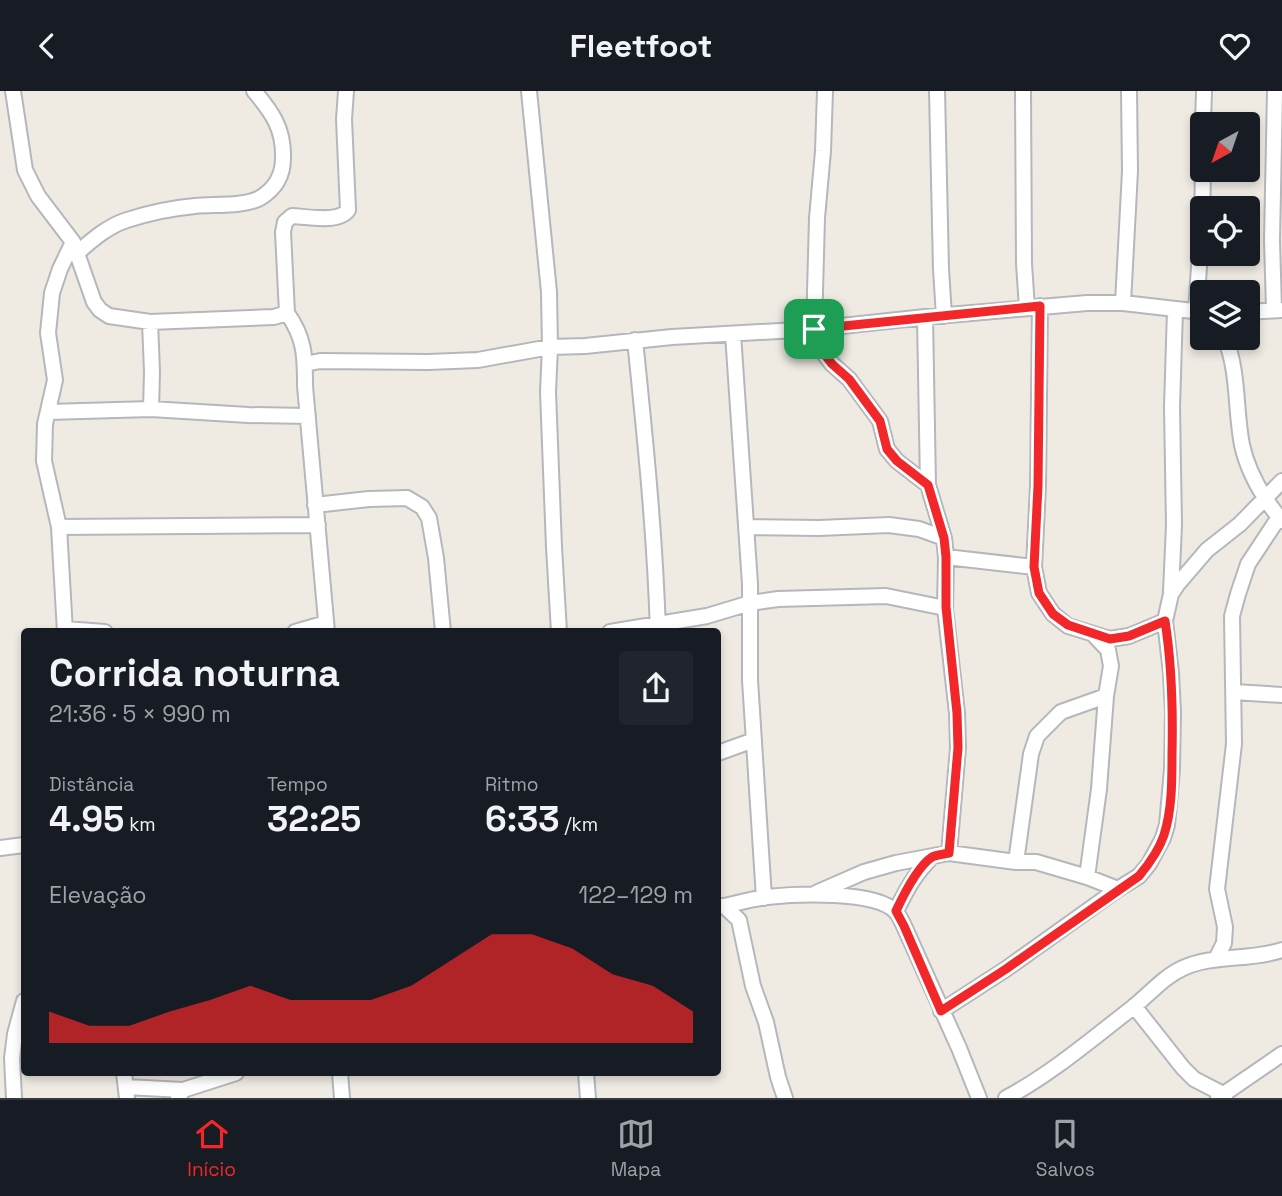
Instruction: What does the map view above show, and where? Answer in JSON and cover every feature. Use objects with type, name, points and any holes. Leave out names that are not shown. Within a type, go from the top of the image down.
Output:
[{"type":"street","points":[[13,91],[24,170],[38,196],[75,247],[94,302],[100,310],[109,316],[150,322],[274,317],[287,313]]},
{"type":"street","points":[[65,628],[60,527],[44,461],[45,423],[55,380],[48,333],[52,293],[60,269],[75,247],[123,221],[159,211],[240,203],[260,198],[277,182],[283,169],[284,143],[275,118],[254,91]]},
{"type":"street","points":[[326,627],[305,363],[301,337],[287,313],[283,232],[285,222],[292,216],[336,218],[348,210],[344,119],[346,91]]},
{"type":"street","points":[[528,91],[549,292],[548,392],[559,628]]},
{"type":"street","points":[[825,91],[817,218],[814,329],[819,347],[832,364],[849,379],[880,421],[887,449],[897,461],[928,485]]},
{"type":"street","points":[[937,91],[944,316]]},
{"type":"street","points":[[1023,91],[1024,264],[1034,307],[1038,486],[1034,567],[1039,593],[1053,614],[1068,625],[1110,639],[1129,636],[1165,621]]},
{"type":"street","points":[[1122,303],[1130,171],[1129,91]]},
{"type":"street","points":[[1203,112],[1204,91]]},
{"type":"street","points":[[1260,311],[1278,310],[1272,240],[1275,91]]},
{"type":"street","points":[[1200,280],[1203,182]]},
{"type":"street","points":[[305,363],[478,359],[550,347],[814,329],[1087,303],[1122,303],[1190,311]]},
{"type":"street","points":[[941,1011],[1139,876],[1163,838],[1167,825],[1172,769],[1170,661],[1165,621],[1171,594],[1174,525],[1172,407],[1175,310]]},
{"type":"street","points":[[925,317],[928,485],[944,538],[946,607],[957,713],[958,748],[949,853]]},
{"type":"street","points":[[150,322],[151,409]]},
{"type":"street","points":[[733,334],[747,527],[750,680],[764,898]]},
{"type":"street","points":[[635,340],[656,576],[658,628],[750,603],[778,599],[886,596],[946,607]]},
{"type":"street","points":[[1216,959],[1224,943],[1226,927],[1217,889],[1234,744],[1232,616],[1248,564],[1280,519],[1265,499],[1248,465],[1242,445],[1230,350]]},
{"type":"street","points":[[48,412],[151,409],[308,417]]},
{"type":"street","points":[[1171,594],[1208,550],[1240,524],[1282,481]]},
{"type":"street","points":[[315,505],[407,498],[422,507],[429,518],[436,558],[443,628]]},
{"type":"street","points":[[60,527],[318,524]]},
{"type":"street","points":[[747,527],[889,525],[919,529],[944,538]]},
{"type":"street","points":[[946,557],[1034,567]]},
{"type":"street","points":[[1087,877],[1111,666],[1108,650],[1094,635]]},
{"type":"street","points":[[1234,692],[1282,695]]},
{"type":"street","points":[[1016,862],[1031,754],[1037,736],[1061,712],[1106,696]]},
{"type":"street","points":[[721,752],[754,740]]},
{"type":"street","points":[[0,848],[21,845]]},
{"type":"street","points":[[813,894],[863,872],[949,853],[1036,862],[1118,889]]},
{"type":"street","points":[[896,911],[909,884],[932,857]]},
{"type":"street","points":[[721,906],[764,898],[813,894],[859,897],[881,902],[896,911],[979,1098]]},
{"type":"street","points":[[747,901],[739,920],[753,986],[766,1022],[785,1098]]},
{"type":"street","points":[[721,906],[739,920]]},
{"type":"street","points":[[1006,1098],[1039,1078],[1171,975],[1185,967],[1216,959],[1282,950]]},
{"type":"street","points":[[1134,1006],[1183,1068],[1194,1079],[1222,1097],[1282,1054]]},
{"type":"street","points":[[14,1098],[12,1058],[21,1012]]},
{"type":"street","points":[[126,1086],[181,1094],[228,1076]]},
{"type":"street","points":[[340,1076],[342,1098]]},
{"type":"street","points":[[586,1076],[588,1098]]},
{"type":"route","points":[[1040,306],[1038,486],[1034,567],[1039,593],[1053,614],[1068,625],[1110,639],[1129,636],[1165,621],[1171,673],[1172,769],[1167,825],[1156,852],[1139,876],[941,1011],[896,911],[917,873],[932,857],[949,853],[958,748],[946,607],[944,538],[928,485],[897,461],[887,449],[880,421],[849,379],[832,364],[819,347],[814,329],[1040,306]]}]
